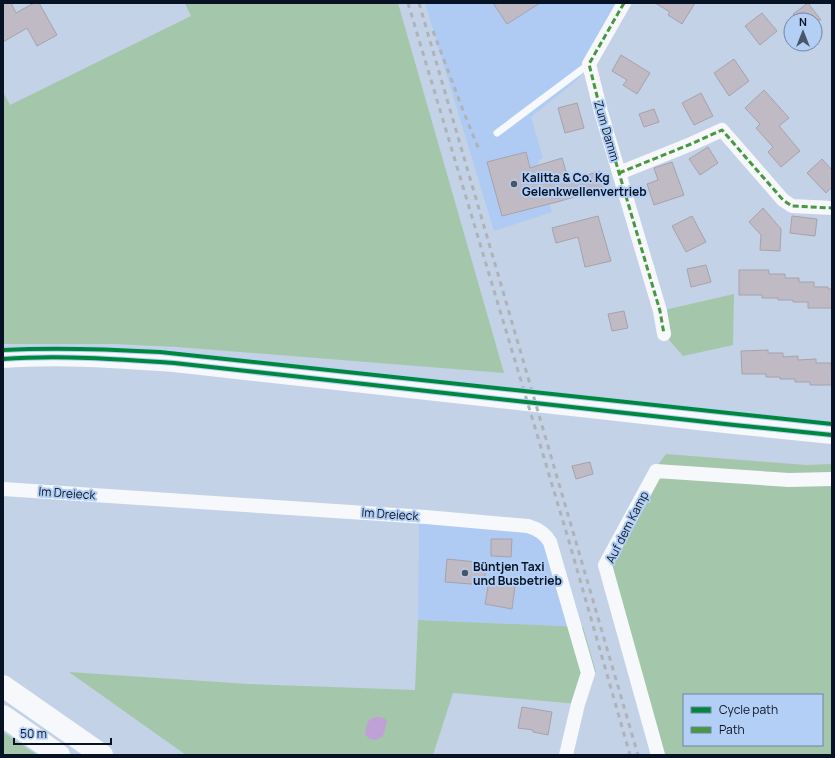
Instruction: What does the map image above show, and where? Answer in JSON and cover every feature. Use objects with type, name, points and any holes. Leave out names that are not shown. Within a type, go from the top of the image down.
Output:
[{"type":"highway","points":[[3,686],[102,755]]},
{"type":"highway","points":[[3,716],[59,755]]},
{"type":"street","points":[[590,64],[624,3]]},
{"type":"street","name":"Zum Damm","points":[[590,64],[601,112],[660,311],[664,334]]},
{"type":"street","points":[[619,173],[722,130],[783,200],[792,206],[832,208]]},
{"type":"street","points":[[3,359],[124,359],[174,363],[734,425],[832,434]]},
{"type":"street","name":"Auf dem Kamp","points":[[658,755],[605,565],[656,471],[789,480],[832,479]]},
{"type":"street","name":"Im Dreieck","points":[[3,489],[426,517],[528,526],[537,529],[546,536],[550,542],[588,673],[578,704],[566,755]]},
{"type":"lane","points":[[497,133],[590,64]]},
{"type":"shaded area","points":[[425,3],[624,3],[589,64],[578,79],[531,117],[543,158],[538,161],[552,212],[494,231]]},
{"type":"shaded area","points":[[419,522],[527,531],[552,536],[579,627],[418,620]]},
{"type":"shaded area","points":[[377,717],[384,718],[387,721],[383,736],[378,739],[371,739],[365,735],[367,725],[371,719]]},
{"type":"green space","points":[[185,3],[398,3],[504,373],[177,347],[114,344],[3,344],[3,92],[10,105],[191,16]]},
{"type":"green space","points":[[734,294],[733,345],[683,356],[664,334],[660,311]]},
{"type":"green space","points":[[666,454],[806,465],[832,464],[832,755],[655,755],[600,572],[655,469]]},
{"type":"green space","points":[[418,620],[583,627],[596,672],[588,673],[578,704],[453,693],[433,755],[186,755],[69,672],[248,684],[415,690]]},
{"type":"green space","points":[[3,732],[37,755],[3,755]]},
{"type":"building","points":[[3,3],[11,3],[16,13],[34,3],[39,3],[57,35],[37,46],[27,28],[3,42]]},
{"type":"building","points":[[493,3],[540,3],[507,24]]},
{"type":"building","points":[[655,3],[695,3],[682,24],[668,15],[670,12]]},
{"type":"building","points":[[808,3],[815,12],[796,12]]},
{"type":"building","points":[[762,13],[777,31],[760,45],[745,26]]},
{"type":"building","points":[[621,55],[650,73],[637,94],[623,85],[627,80],[612,71]]},
{"type":"building","points":[[734,59],[749,81],[729,96],[714,73]]},
{"type":"building","points":[[764,90],[789,118],[779,126],[800,151],[781,167],[768,152],[773,147],[756,128],[760,124],[745,108]]},
{"type":"building","points":[[701,93],[713,116],[694,125],[682,103]]},
{"type":"building","points":[[577,103],[584,128],[565,133],[558,108]]},
{"type":"building","points":[[654,109],[659,122],[644,127],[639,114]]},
{"type":"building","points":[[708,147],[718,163],[700,175],[689,159]]},
{"type":"building","points":[[526,152],[530,168],[562,158],[569,181],[600,171],[605,188],[502,216],[487,162]]},
{"type":"building","points":[[822,159],[832,170],[832,187],[826,193],[807,173]]},
{"type":"building","points":[[672,162],[684,195],[654,205],[647,184],[658,180],[654,168]]},
{"type":"building","points":[[763,208],[781,229],[780,251],[760,250],[761,235],[749,222]]},
{"type":"building","points":[[598,216],[611,261],[585,267],[578,237],[556,243],[552,228]]},
{"type":"building","points":[[692,216],[706,242],[686,252],[672,226]]},
{"type":"building","points":[[792,216],[817,219],[815,236],[790,233]]},
{"type":"building","points":[[706,265],[711,282],[691,287],[687,269]]},
{"type":"building","points":[[739,270],[769,270],[769,274],[785,274],[785,278],[799,278],[799,282],[814,282],[814,287],[828,287],[828,289],[832,289],[832,308],[808,308],[808,302],[778,300],[778,298],[762,298],[762,295],[739,295]]},
{"type":"building","points":[[624,311],[628,328],[612,331],[608,314]]},
{"type":"building","points":[[768,350],[768,353],[783,353],[783,357],[798,356],[798,360],[816,359],[816,363],[831,363],[832,385],[810,385],[810,382],[795,382],[795,379],[766,377],[766,374],[742,374],[741,351]]},
{"type":"building","points":[[590,462],[593,474],[576,479],[572,466]]},
{"type":"building","points":[[491,539],[512,539],[511,557],[491,556]]},
{"type":"building","name":"Büntjen Taxi und Busbetrieb","points":[[447,559],[486,563],[484,585],[445,582]]},
{"type":"building","points":[[489,581],[515,586],[512,609],[485,604]]},
{"type":"building","points":[[522,707],[552,712],[548,735],[533,732],[533,730],[518,728]]},
{"type":"railway","points":[[408,3],[568,538],[630,755]]},
{"type":"railway","points":[[419,3],[638,755]]},
{"type":"railway","points":[[433,31],[480,152]]},
{"type":"marked path","points":[[624,3],[589,64],[601,112],[660,311],[664,334]]},
{"type":"marked path","points":[[619,173],[722,130],[783,200],[792,206],[832,208]]},
{"type":"cycle path","points":[[3,350],[82,349],[160,352],[832,424]]},
{"type":"cycle path","points":[[3,359],[67,357],[174,363],[832,435]]},
{"type":"place","name":"Kalitta & Co. Kg Gelenkwellenvertrieb","points":[[514,184]]},
{"type":"place","name":"Büntjen Taxi und Busbetrieb","points":[[465,573]]}]
